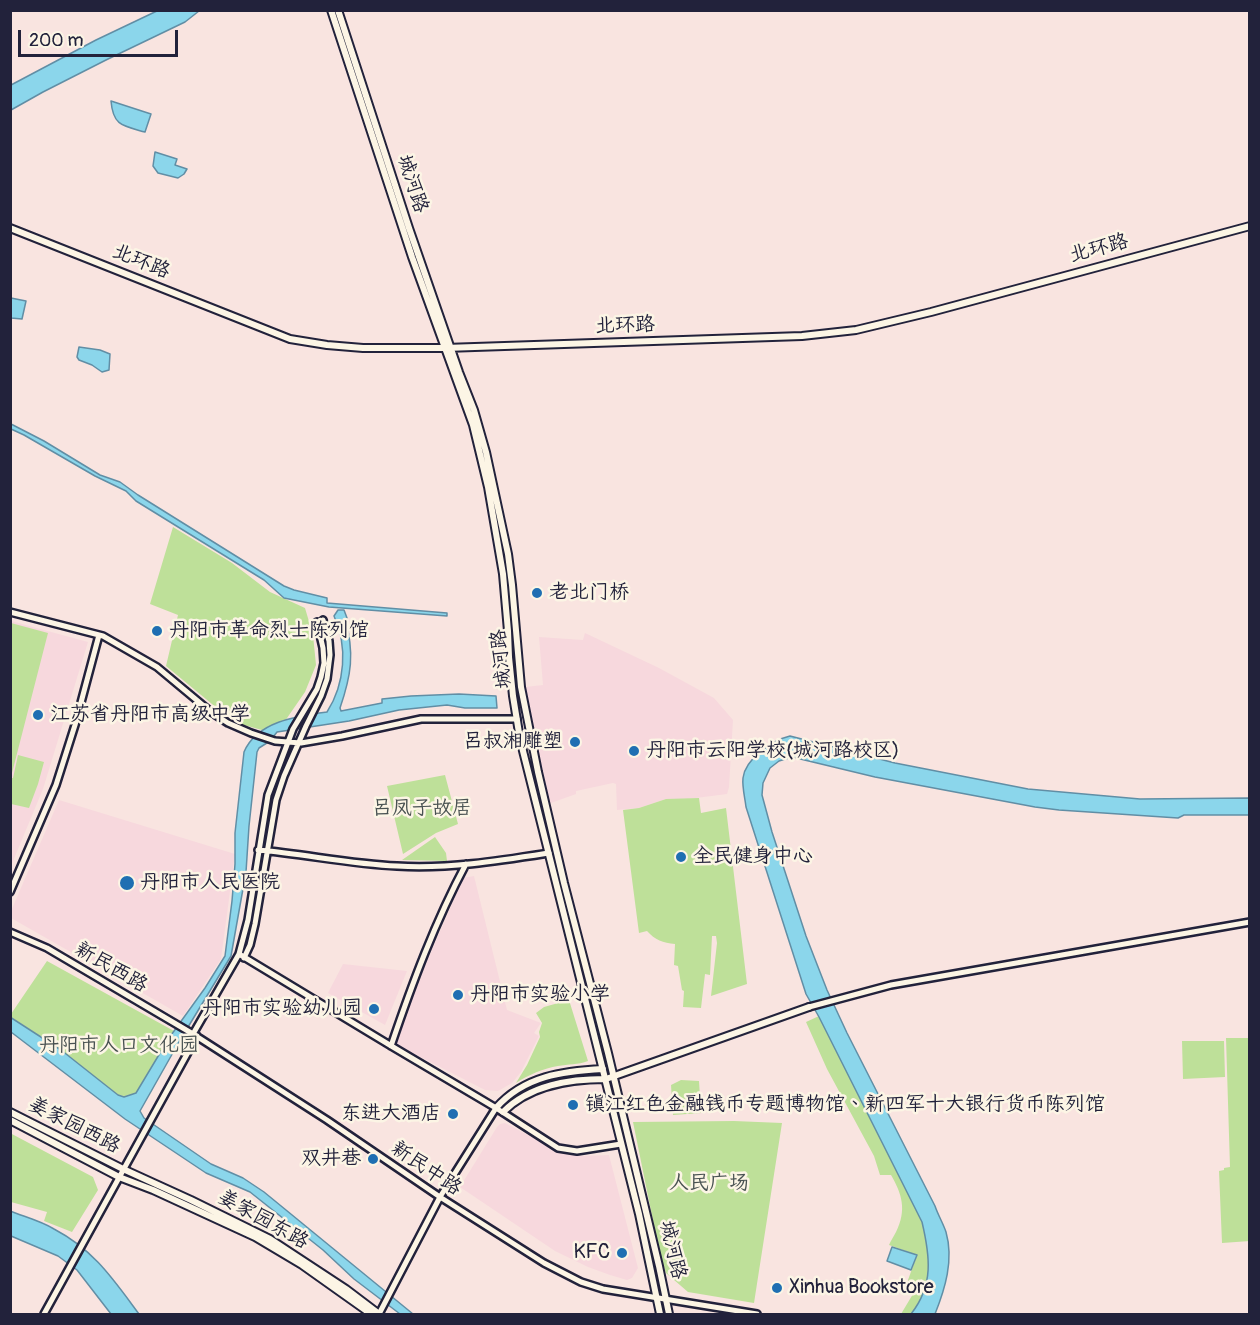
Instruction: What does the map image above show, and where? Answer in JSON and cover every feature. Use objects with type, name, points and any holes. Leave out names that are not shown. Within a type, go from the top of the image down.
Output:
[{"type":"main road","name":"城河路","points":[[331,10],[412,257],[474,410],[486,452],[508,554],[515,636],[528,727],[551,830],[614,1076],[669,1314]]},
{"type":"main road","name":"城河路","points":[[338,10],[448,348],[488,487],[503,574],[509,657],[520,739],[639,1214],[660,1314]]},
{"type":"main road","name":"北环路","points":[[10,228],[290,339],[363,348],[448,348],[802,336],[856,330],[1250,226]]},
{"type":"main road","points":[[503,1112],[510,1105],[528,1095],[554,1084],[573,1080],[606,1079],[809,1007]]},
{"type":"main road","points":[[496,1108],[505,1097],[530,1083],[559,1073],[603,1069]]},
{"type":"main road","name":"姜家园西路","points":[[10,1112],[123,1169]]},
{"type":"main road","name":"姜家园西路","points":[[10,1120],[119,1177]]},
{"type":"main road","name":"姜家园东路","points":[[123,1169],[270,1239],[346,1288],[379,1314]]},
{"type":"main road","name":"姜家园东路","points":[[119,1177],[153,1190],[255,1237],[302,1265],[371,1314]]},
{"type":"street","points":[[10,612],[99,634],[157,667],[211,712],[228,723],[275,741],[298,742],[342,736],[421,719],[517,718]]},
{"type":"street","points":[[44,1314],[194,1034],[250,945],[276,800],[298,742],[327,679],[329,641],[320,621],[324,663],[321,677],[317,689],[292,730],[268,795],[242,956]]},
{"type":"street","points":[[10,892],[56,785],[75,725],[99,634]]},
{"type":"street","points":[[258,850],[398,866],[445,866],[549,853]]},
{"type":"street","points":[[391,1046],[426,951],[466,864]]},
{"type":"street","points":[[809,1007],[891,985],[1250,922]]},
{"type":"street","name":"新民西路","points":[[10,932],[47,948],[194,1034]]},
{"type":"street","points":[[242,956],[503,1112],[558,1148],[577,1151],[621,1144]]},
{"type":"street","name":"新民中路","points":[[194,1034],[440,1197],[544,1263],[581,1282],[603,1289],[757,1314]]},
{"type":"street","points":[[379,1314],[440,1197],[496,1108]]},
{"type":"shaded area","name":"江苏省丹阳市高级中学","points":[[11,621],[88,642],[43,789],[11,866]]},
{"type":"shaded area","name":"丹阳市云阳学校(城河路校区)","points":[[585,633],[659,668],[714,698],[733,720],[727,794],[666,799],[639,808],[617,810],[616,784],[613,783],[576,791],[576,794],[548,804],[525,687],[543,685],[539,637],[583,640]]},
{"type":"shaded area","name":"丹阳市人民医院","points":[[59,800],[235,854],[221,959],[183,1016],[11,918],[11,911]]},
{"type":"shaded area","name":"丹阳市实验小学","points":[[474,876],[507,1010],[541,1023],[534,1033],[539,1036],[521,1072],[512,1083],[498,1091],[485,1090],[395,1044],[419,980],[463,878]]},
{"type":"shaded area","name":"丹阳市实验幼儿园","points":[[343,964],[407,971],[385,1025],[328,993]]},
{"type":"shaded area","points":[[505,1123],[567,1154],[609,1155],[638,1268],[632,1278],[627,1280],[610,1275],[555,1251],[460,1187],[497,1127]]},
{"type":"green space","points":[[173,527],[232,563],[270,592],[305,608],[313,635],[316,665],[305,692],[276,734],[244,725],[218,709],[166,666],[178,615],[150,604]]},
{"type":"green space","points":[[11,623],[48,633],[12,773],[10,773]]},
{"type":"green space","points":[[18,755],[44,762],[29,808],[11,804],[11,778],[13,778]]},
{"type":"green space","name":"吕凤子故居","points":[[445,775],[458,824],[436,833],[403,854],[387,786]]},
{"type":"green space","name":"全民健身中心","points":[[699,798],[701,813],[726,808],[747,984],[711,996],[717,943],[716,936],[712,936],[710,975],[705,974],[701,1008],[683,1007],[684,991],[678,966],[674,965],[675,944],[660,941],[647,931],[639,933],[623,810],[639,808],[666,799]]},
{"type":"green space","points":[[435,837],[446,853],[447,861],[402,860]]},
{"type":"green space","name":"丹阳市人口文化园","points":[[47,961],[174,1031],[136,1093],[127,1096],[118,1095],[61,1050],[11,1017]]},
{"type":"green space","points":[[569,1000],[588,1061],[547,1068],[516,1083],[540,1037],[542,1023],[536,1013],[544,1007]]},
{"type":"green space","points":[[819,1016],[922,1222],[928,1258],[927,1281],[924,1292],[911,1314],[901,1314],[916,1289],[908,1285],[908,1280],[917,1255],[889,1245],[901,1216],[902,1202],[898,1189],[891,1175],[880,1175],[874,1156],[827,1069],[806,1022]]},
{"type":"green space","points":[[1226,1038],[1249,1038],[1250,1241],[1222,1243],[1219,1171],[1230,1167]]},
{"type":"green space","points":[[1182,1041],[1224,1041],[1225,1077],[1183,1079]]},
{"type":"green space","points":[[681,1080],[699,1081],[701,1113],[673,1115],[671,1085]]},
{"type":"green space","name":"人民广场","points":[[633,1122],[782,1123],[754,1303],[688,1292],[666,1273],[660,1255]]},
{"type":"green space","points":[[10,1133],[93,1177],[98,1190],[72,1232],[44,1221],[47,1212],[11,1202]]},
{"type":"water","points":[[159,10],[199,11],[185,22],[11,110],[11,85]]},
{"type":"water","points":[[111,101],[151,114],[145,132],[121,124],[114,116]]},
{"type":"water","points":[[155,152],[177,159],[175,165],[187,169],[184,174],[178,178],[158,173],[153,166]]},
{"type":"water","points":[[11,298],[26,301],[22,319],[11,318]]},
{"type":"water","points":[[79,347],[110,354],[109,370],[102,372],[79,360],[77,357]]},
{"type":"water","points":[[11,424],[100,475],[120,482],[284,586],[327,598],[327,603],[447,613],[447,616],[329,607],[284,598],[264,580],[136,501],[126,491],[11,429]]},
{"type":"water","points":[[338,610],[344,610],[347,618],[345,619],[351,654],[341,711],[382,703],[382,699],[459,694],[496,696],[497,708],[465,708],[447,705],[399,710],[349,721],[277,732],[270,741],[259,748],[249,826],[246,872],[231,956],[140,1111],[144,1118],[211,1164],[243,1178],[264,1192],[413,1314],[400,1314],[354,1279],[323,1250],[250,1192],[206,1173],[125,1119],[11,1032],[10,1017],[61,1050],[118,1095],[124,1097],[136,1093],[169,1038],[225,956],[232,901],[235,833],[244,752],[258,733],[268,727],[291,718],[327,712],[341,677],[343,652],[334,616]]},
{"type":"water","points":[[790,736],[895,763],[1028,789],[1140,799],[1249,798],[1249,815],[1184,815],[1178,818],[1035,807],[875,777],[792,757],[779,761],[770,768],[763,783],[762,795],[806,936],[847,1033],[946,1232],[949,1264],[935,1314],[911,1314],[924,1292],[927,1281],[928,1258],[922,1222],[806,994],[746,807],[743,778],[749,764],[768,746]]},
{"type":"water","points":[[10,1211],[49,1226],[80,1246],[102,1266],[139,1314],[111,1314],[77,1270],[58,1256],[11,1236]]},
{"type":"water","points":[[892,1247],[917,1255],[911,1270],[887,1261]]},
{"type":"place","name":"老北门桥","points":[[537,593]]},
{"type":"place","name":"丹阳市革命烈士陈列馆","points":[[157,631]]},
{"type":"place","name":"江苏省丹阳市高级中学","points":[[38,715]]},
{"type":"place","name":"吕叔湘雕塑","points":[[575,742]]},
{"type":"place","name":"丹阳市云阳学校(城河路校区)","points":[[634,751]]},
{"type":"place","name":"全民健身中心","points":[[681,857]]},
{"type":"place","name":"丹阳市人民医院","points":[[127,883]]},
{"type":"place","name":"丹阳市实验小学","points":[[458,995]]},
{"type":"place","name":"丹阳市实验幼儿园","points":[[374,1009]]},
{"type":"place","name":"镇江红色金融钱币专题博物馆、新四军十大银行货币陈列馆","points":[[573,1105]]},
{"type":"place","name":"东进大酒店","points":[[453,1114]]},
{"type":"place","name":"双井巷","points":[[373,1159]]},
{"type":"place","name":"KFC","points":[[622,1253]]},
{"type":"place","name":"Xinhua Bookstore","points":[[777,1288]]}]
